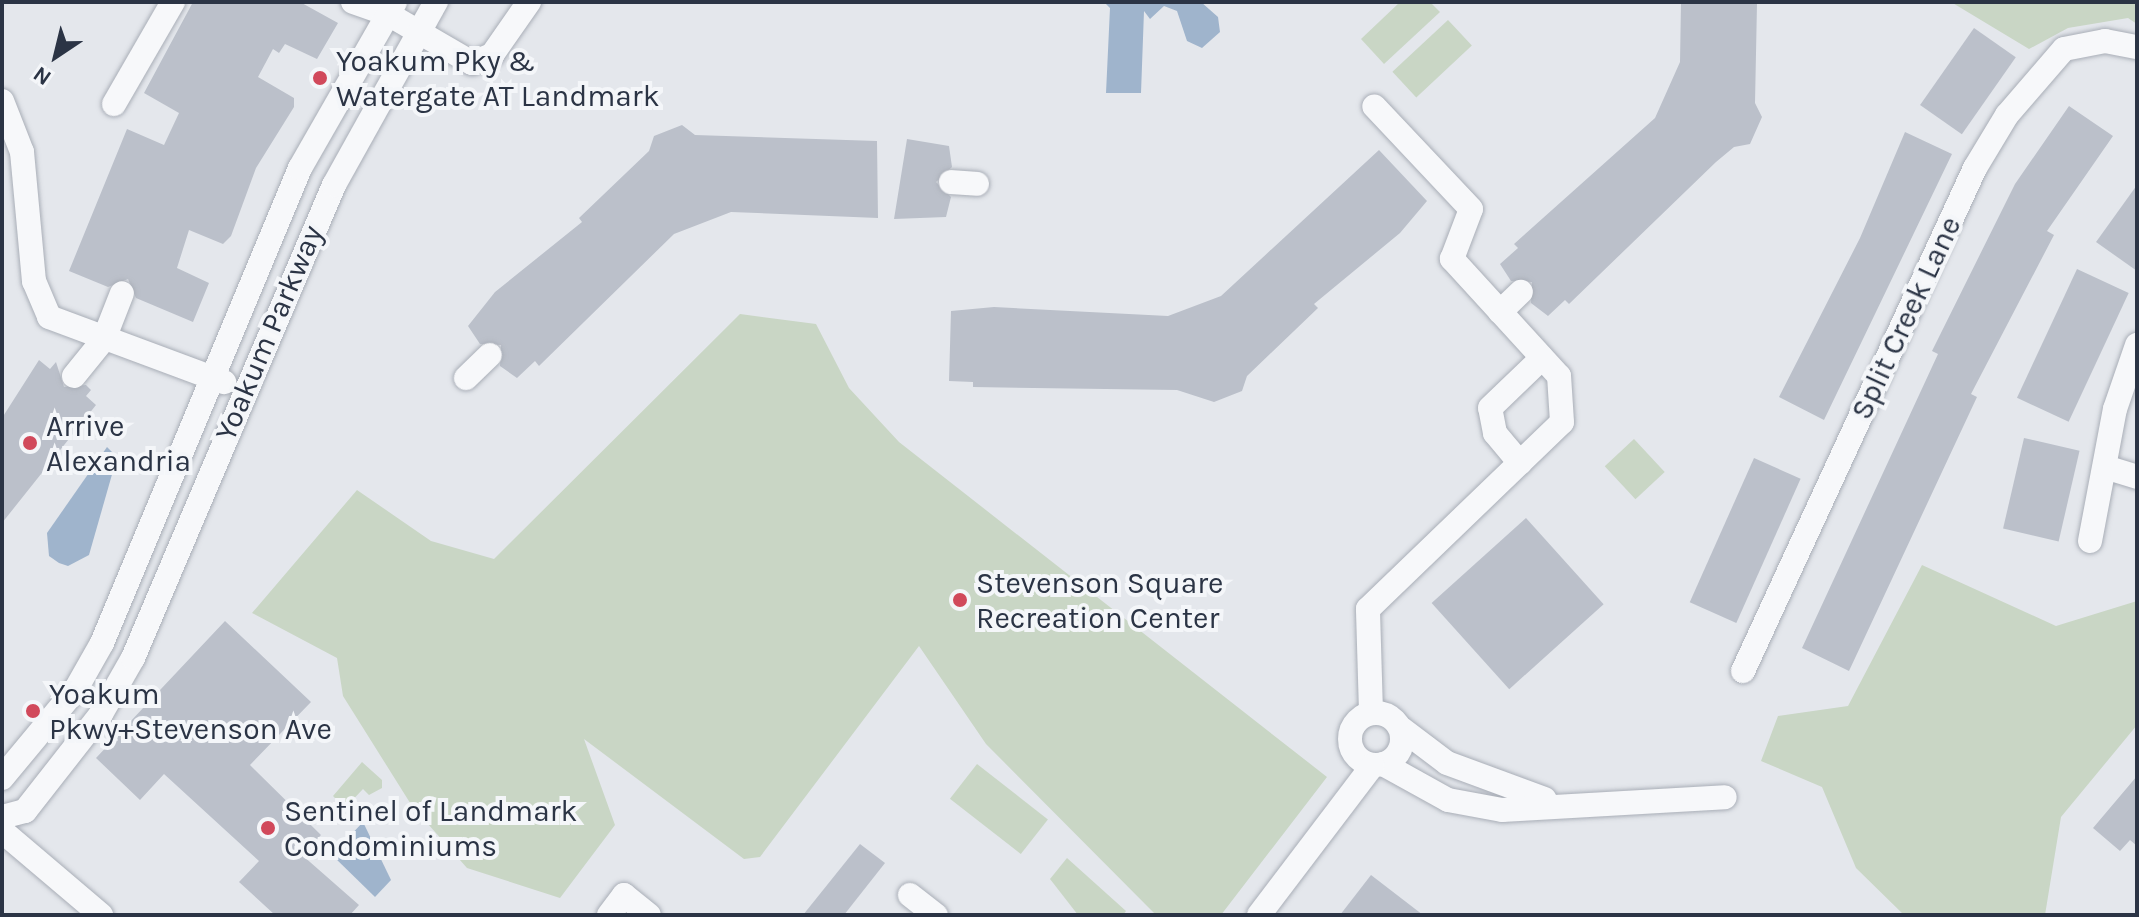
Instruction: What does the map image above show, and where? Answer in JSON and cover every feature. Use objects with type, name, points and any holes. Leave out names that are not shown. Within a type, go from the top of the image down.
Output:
[{"type":"street","points":[[114,104],[173,2]]},
{"type":"street","points":[[353,2],[391,8],[419,31],[472,63],[492,55],[529,2]]},
{"type":"street","name":"Yoakum Parkway","points":[[2,817],[25,811],[101,714],[133,658],[246,383],[334,185],[436,2]]},
{"type":"street","name":"Yoakum Parkway","points":[[2,778],[76,689],[102,643],[300,168],[391,8]]},
{"type":"street","name":"Split Creek Lane","points":[[1743,671],[1975,168],[2007,115],[2064,49],[2105,41],[2137,47]]},
{"type":"street","points":[[2,101],[22,152],[34,281],[49,317],[210,382],[246,383]]},
{"type":"street","points":[[1371,712],[1368,609],[1562,422],[1559,376],[1452,259],[1471,209],[1414,164],[1374,106]]},
{"type":"street","points":[[951,182],[977,184]]},
{"type":"street","points":[[1500,312],[1521,292]]},
{"type":"street","points":[[74,376],[104,339],[122,293]]},
{"type":"street","points":[[2090,541],[2105,467],[2137,345]]},
{"type":"street","points":[[466,378],[490,355]]},
{"type":"street","points":[[1520,463],[1491,426],[1490,408],[1542,358]]},
{"type":"street","points":[[2105,467],[2137,477]]},
{"type":"street","points":[[1560,802],[1481,779],[1432,755],[1390,715],[1371,712],[1355,721],[1349,739],[1356,757],[1474,806],[1725,797]]},
{"type":"street","points":[[1259,915],[1377,765],[1402,748],[1402,729]]},
{"type":"street","points":[[2,831],[101,915]]},
{"type":"street","points":[[609,915],[624,895],[649,915]]},
{"type":"street","points":[[910,895],[936,915]]},
{"type":"green space","points":[[1400,2],[1430,2],[1440,12],[1384,64],[1361,39]]},
{"type":"green space","points":[[1951,2],[2137,2],[2137,24],[2128,18],[2068,28],[2029,49]]},
{"type":"green space","points":[[1448,20],[1472,46],[1416,97],[1392,72]]},
{"type":"green space","points":[[740,314],[816,324],[849,388],[899,442],[1327,777],[1221,915],[1156,915],[986,744],[919,646],[760,857],[744,859],[584,739],[615,825],[560,898],[467,868],[412,806],[343,696],[337,658],[252,613],[357,490],[431,541],[494,559]]},
{"type":"green space","points":[[1634,439],[1665,472],[1635,499],[1605,466]]},
{"type":"green space","points":[[1922,565],[2056,626],[2137,601],[2137,725],[2061,817],[2045,915],[1904,915],[1856,868],[1822,787],[1761,761],[1778,716],[1848,706]]},
{"type":"green space","points":[[362,762],[382,780],[382,788],[369,795],[363,789],[345,808],[333,796]]},
{"type":"green space","points":[[977,764],[1048,819],[1021,854],[950,799]]},
{"type":"green space","points":[[1067,858],[1126,911],[1123,915],[1078,915],[1050,879]]},
{"type":"water","points":[[1104,2],[1201,2],[1218,17],[1220,32],[1202,48],[1187,41],[1177,11],[1164,6],[1150,19],[1144,11],[1141,93],[1106,93],[1110,8]]},
{"type":"water","points":[[107,447],[117,457],[89,555],[68,566],[59,563],[49,556],[47,533]]},
{"type":"water","points":[[363,822],[391,880],[375,897],[332,855]]},
{"type":"building","points":[[193,2],[300,2],[338,23],[317,59],[285,44],[279,53],[273,49],[258,77],[294,98],[294,107],[256,168],[231,236],[223,244],[189,230],[177,268],[209,283],[193,322],[136,298],[128,279],[108,287],[69,271],[127,129],[164,145],[179,113],[144,93]]},
{"type":"building","points":[[1681,2],[1757,4],[1755,103],[1762,117],[1750,144],[1734,147],[1716,162],[1569,304],[1565,300],[1548,316],[1531,303],[1532,282],[1511,281],[1500,264],[1518,248],[1514,244],[1655,118],[1680,62]]},
{"type":"building","points":[[1974,28],[2016,57],[1962,134],[1920,105]]},
{"type":"building","points":[[2069,106],[2113,136],[2047,231],[2054,235],[1971,394],[1977,397],[1849,671],[1802,648],[1938,354],[1932,351],[2015,184]]},
{"type":"building","points":[[682,125],[695,135],[877,141],[878,218],[731,212],[674,234],[539,366],[535,361],[517,378],[500,366],[501,345],[480,344],[468,326],[495,292],[582,222],[579,218],[649,151],[654,136]]},
{"type":"building","points":[[1905,132],[1952,154],[1824,420],[1779,397],[1860,238]]},
{"type":"building","points":[[907,139],[949,146],[952,167],[936,182],[951,197],[946,217],[894,219]]},
{"type":"building","points":[[1379,150],[1427,201],[1400,233],[1314,304],[1318,308],[1247,376],[1242,391],[1214,402],[1177,390],[973,387],[973,382],[949,381],[951,311],[994,307],[1168,316],[1221,296]]},
{"type":"building","points":[[2137,185],[2137,271],[2096,242]]},
{"type":"building","points":[[2077,269],[2129,293],[2069,422],[2017,398]]},
{"type":"building","name":"Arrive Alexandria","points":[[39,360],[50,369],[56,362],[64,387],[86,385],[91,390],[86,396],[96,405],[2,523],[2,418]]},
{"type":"building","points":[[2024,438],[2080,451],[2059,541],[2003,529]]},
{"type":"building","points":[[1754,458],[1801,479],[1736,623],[1690,602]]},
{"type":"building","points":[[1526,518],[1604,604],[1509,689],[1432,603]]},
{"type":"building","points":[[225,621],[311,702],[250,765],[321,835],[302,855],[359,905],[350,915],[275,915],[239,882],[259,861],[164,774],[140,800],[96,758]]},
{"type":"building","points":[[2137,776],[2137,846],[2130,840],[2120,851],[2093,828]]},
{"type":"building","points":[[860,844],[885,863],[844,915],[803,915]]},
{"type":"building","points":[[1371,875],[1423,915],[1340,915]]},
{"type":"place","name":"Yoakum Pky & Watergate AT Landmark","points":[[320,78]]},
{"type":"place","name":"Arrive Alexandria","points":[[30,443]]},
{"type":"place","name":"Stevenson Square Recreation Center","points":[[960,600]]},
{"type":"place","name":"Yoakum Pkwy+Stevenson Ave","points":[[33,711]]},
{"type":"place","name":"Sentinel of Landmark Condominiums","points":[[268,828]]}]
